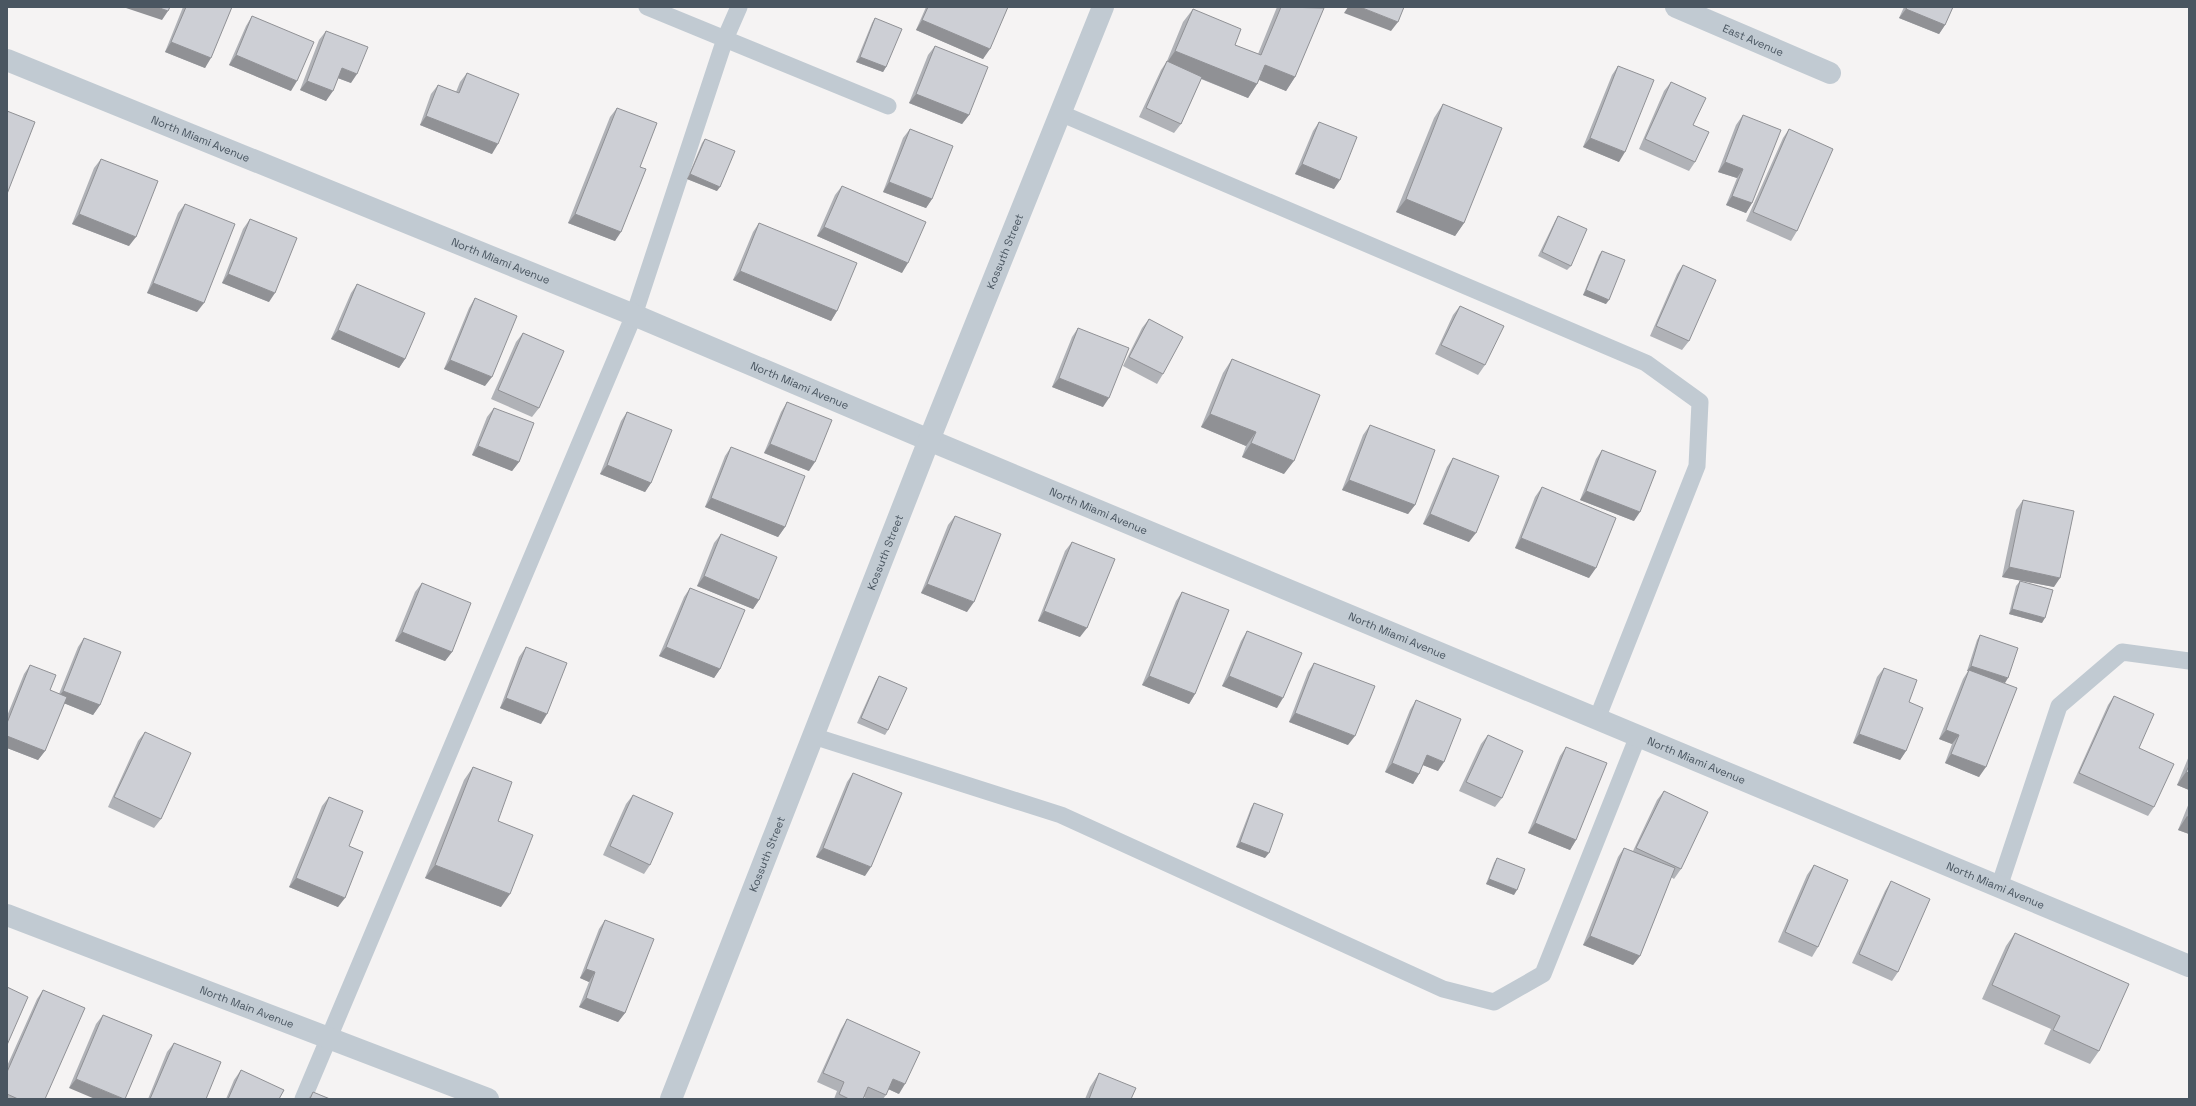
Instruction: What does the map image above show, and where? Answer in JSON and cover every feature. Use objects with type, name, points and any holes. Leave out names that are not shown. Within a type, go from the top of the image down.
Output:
[{"type":"street","name":"Kossuth Street","points":[[671,1099],[929,440],[1103,7]]},
{"type":"street","name":"East Avenue","points":[[1676,7],[1830,73]]},
{"type":"street","name":"North Miami Avenue","points":[[7,60],[634,315],[929,440],[2189,966]]},
{"type":"street","name":"North Main Avenue","points":[[7,915],[488,1099]]},
{"type":"lane","points":[[647,7],[888,106]]},
{"type":"lane","points":[[302,1099],[634,315],[725,39],[739,7]]},
{"type":"lane","points":[[1060,113],[1646,363],[1700,402],[1697,466],[1597,719]]},
{"type":"lane","points":[[1999,887],[2059,706],[2122,652],[2189,661]]},
{"type":"lane","points":[[813,736],[1061,816],[1443,989],[1494,1002],[1543,974],[1638,736]]},
{"type":"building","points":[[157,7],[170,7],[168,11]]},
{"type":"building","points":[[186,7],[232,7],[211,58],[171,42]]},
{"type":"building","points":[[928,7],[1008,7],[990,49],[922,20]]},
{"type":"building","points":[[1281,7],[1324,8],[1295,77],[1265,65],[1257,84],[1175,51],[1193,9],[1241,29],[1235,45],[1261,55]]},
{"type":"building","points":[[1360,7],[1404,7],[1398,22]]},
{"type":"building","points":[[1907,7],[1953,7],[1945,25],[1906,9]]},
{"type":"building","points":[[252,16],[314,42],[297,81],[236,55]]},
{"type":"building","points":[[875,18],[902,29],[886,67],[860,57]]},
{"type":"building","points":[[326,31],[368,47],[357,74],[342,68],[333,91],[307,81]]},
{"type":"building","points":[[935,46],[988,67],[969,115],[916,94]]},
{"type":"building","points":[[1167,61],[1202,77],[1181,124],[1146,108]]},
{"type":"building","points":[[1618,66],[1654,80],[1625,152],[1590,138]]},
{"type":"building","points":[[467,73],[519,94],[498,144],[426,116],[438,85],[459,93]]},
{"type":"building","points":[[1671,82],[1706,98],[1693,125],[1709,132],[1695,162],[1645,139]]},
{"type":"building","points":[[1443,104],[1502,128],[1464,223],[1406,199]]},
{"type":"building","points":[[617,108],[657,123],[640,167],[646,169],[621,232],[575,214]]},
{"type":"building","points":[[7,111],[35,122],[7,194]]},
{"type":"building","points":[[1743,115],[1781,130],[1752,203],[1732,196],[1743,169],[1725,162]]},
{"type":"building","points":[[1319,122],[1357,137],[1340,180],[1302,164]]},
{"type":"building","points":[[910,129],[953,146],[932,199],[889,182]]},
{"type":"building","points":[[1789,129],[1833,149],[1797,231],[1753,212]]},
{"type":"building","points":[[705,139],[735,151],[720,187],[690,174]]},
{"type":"building","points":[[101,159],[158,181],[136,237],[79,214]]},
{"type":"building","points":[[842,186],[926,222],[908,263],[824,227]]},
{"type":"building","points":[[185,204],[235,224],[204,303],[153,283]]},
{"type":"building","points":[[1558,216],[1587,229],[1571,266],[1542,252]]},
{"type":"building","points":[[250,219],[297,238],[275,293],[228,274]]},
{"type":"building","points":[[759,223],[857,263],[837,311],[740,271]]},
{"type":"building","points":[[1602,251],[1625,260],[1609,300],[1586,290]]},
{"type":"building","points":[[1683,265],[1716,280],[1689,341],[1656,326]]},
{"type":"building","points":[[357,284],[425,313],[405,359],[338,330]]},
{"type":"building","points":[[475,298],[517,316],[492,377],[450,360]]},
{"type":"building","points":[[1460,306],[1504,326],[1485,365],[1441,345]]},
{"type":"building","points":[[1149,319],[1183,337],[1163,374],[1129,357]]},
{"type":"building","points":[[1078,328],[1129,348],[1109,398],[1059,378]]},
{"type":"building","points":[[523,333],[564,351],[539,408],[498,390]]},
{"type":"building","points":[[1232,359],[1320,395],[1294,461],[1251,443],[1256,432],[1210,414]]},
{"type":"building","points":[[787,402],[832,420],[815,462],[770,444]]},
{"type":"building","points":[[494,408],[534,423],[519,462],[478,446]]},
{"type":"building","points":[[627,412],[672,430],[651,483],[607,465]]},
{"type":"building","points":[[1370,425],[1435,450],[1415,505],[1349,480]]},
{"type":"building","points":[[731,447],[805,476],[785,527],[711,498]]},
{"type":"building","points":[[1602,450],[1656,471],[1640,512],[1586,491]]},
{"type":"building","points":[[1453,458],[1499,476],[1476,533],[1430,514]]},
{"type":"building","points":[[1542,487],[1616,518],[1596,568],[1521,538]]},
{"type":"building","points":[[2023,500],[2074,511],[2060,578],[2009,567]]},
{"type":"building","points":[[955,516],[1001,534],[974,602],[927,584]]},
{"type":"building","points":[[721,534],[777,557],[759,600],[704,576]]},
{"type":"building","points":[[1072,542],[1115,559],[1087,628],[1044,611]]},
{"type":"building","points":[[2020,581],[2053,590],[2045,618],[2012,609]]},
{"type":"building","points":[[422,583],[471,603],[452,652],[402,632]]},
{"type":"building","points":[[690,588],[745,610],[720,669],[666,647]]},
{"type":"building","points":[[1182,592],[1229,610],[1195,694],[1149,676]]},
{"type":"building","points":[[1247,631],[1302,653],[1283,698],[1229,676]]},
{"type":"building","points":[[1980,635],[2018,648],[2008,678],[1971,666]]},
{"type":"building","points":[[84,638],[121,652],[100,705],[63,691]]},
{"type":"building","points":[[526,647],[567,663],[547,714],[506,698]]},
{"type":"building","points":[[1314,663],[1375,686],[1355,736],[1295,713]]},
{"type":"building","points":[[30,665],[56,675],[50,690],[67,697],[45,751],[7,736],[7,723]]},
{"type":"building","points":[[1884,668],[1917,680],[1909,702],[1923,708],[1906,751],[1859,734]]},
{"type":"building","points":[[1969,670],[2017,688],[1986,767],[1951,754],[1959,735],[1946,730]]},
{"type":"building","points":[[879,676],[907,688],[888,730],[861,718]]},
{"type":"building","points":[[2114,696],[2154,714],[2139,748],[2174,764],[2154,807],[2079,773]]},
{"type":"building","points":[[1416,700],[1461,719],[1444,762],[1427,755],[1419,774],[1392,763]]},
{"type":"building","points":[[145,732],[191,753],[161,819],[114,797]]},
{"type":"building","points":[[1488,735],[1523,751],[1502,798],[1466,782]]},
{"type":"building","points":[[1566,747],[1607,763],[1576,840],[1535,823]]},
{"type":"building","points":[[2189,766],[2189,773],[2186,772]]},
{"type":"building","points":[[473,767],[512,782],[498,821],[533,835],[510,894],[435,865]]},
{"type":"building","points":[[853,773],[902,793],[871,867],[823,848]]},
{"type":"building","points":[[1664,791],[1708,812],[1681,869],[1636,848]]},
{"type":"building","points":[[633,795],[673,813],[650,865],[610,846]]},
{"type":"building","points":[[329,797],[363,811],[349,846],[363,852],[345,898],[296,878]]},
{"type":"building","points":[[1254,803],[1283,814],[1269,853],[1240,842]]},
{"type":"building","points":[[1624,848],[1675,868],[1640,956],[1590,936]]},
{"type":"building","points":[[1497,858],[1525,869],[1517,890],[1489,879]]},
{"type":"building","points":[[1814,865],[1848,880],[1818,947],[1785,932]]},
{"type":"building","points":[[1891,881],[1930,899],[1898,972],[1859,954]]},
{"type":"building","points":[[605,920],[654,939],[625,1013],[586,998],[595,972],[586,969]]},
{"type":"building","points":[[2015,933],[2129,984],[2099,1051],[2053,1030],[2060,1016],[1992,985]]},
{"type":"building","points":[[7,987],[28,997],[7,1045]]},
{"type":"building","points":[[43,990],[85,1008],[45,1099],[18,1099],[7,1094],[7,1072]]},
{"type":"building","points":[[103,1015],[152,1035],[125,1099],[76,1079]]},
{"type":"building","points":[[847,1019],[920,1052],[905,1084],[893,1079],[886,1095],[868,1087],[863,1099],[849,1099],[839,1094],[844,1082],[823,1073]]},
{"type":"building","points":[[174,1043],[221,1062],[206,1099],[150,1099]]},
{"type":"building","points":[[241,1070],[284,1090],[279,1099],[228,1099]]},
{"type":"building","points":[[1099,1073],[1136,1088],[1131,1099],[1089,1099]]},
{"type":"building","points":[[313,1092],[330,1099],[310,1099]]}]
